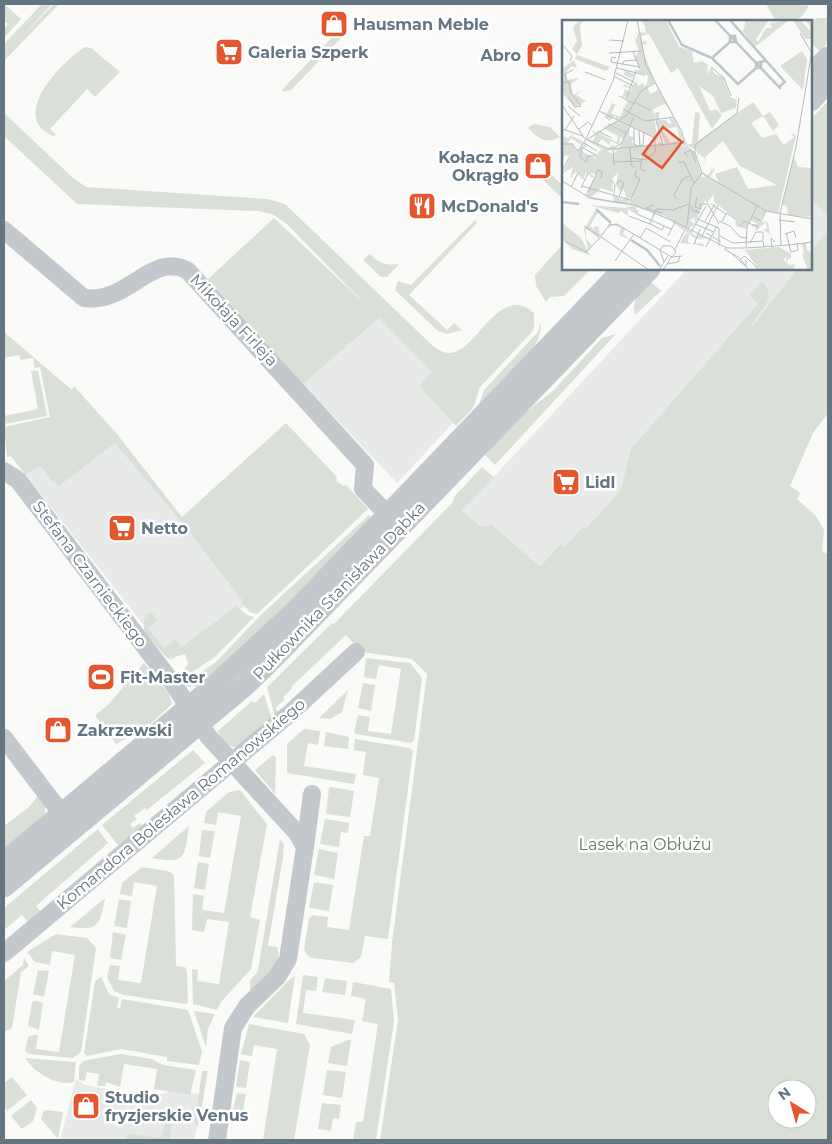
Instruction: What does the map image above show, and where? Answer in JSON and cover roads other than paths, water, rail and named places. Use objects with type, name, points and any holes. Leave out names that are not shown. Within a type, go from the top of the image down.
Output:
[{"type":"street","points":[[812,73],[828,57]]},
{"type":"street","points":[[812,100],[828,82]]},
{"type":"street","name":"Mikołaja Firleja","points":[[4,230],[84,298],[96,300],[107,298],[162,266],[181,267],[188,271],[365,464],[363,489],[388,515]]},
{"type":"street","name":"Pułkownika Stanisława Dąbka","points":[[4,887],[195,715],[622,270]]},
{"type":"street","name":"Pułkownika Stanisława Dąbka","points":[[4,862],[62,814],[275,657],[649,270]]},
{"type":"street","name":"Stefana Czarnieckiego","points":[[4,471],[18,480],[195,715],[208,736],[231,764],[297,833],[304,847]]},
{"type":"street","name":"Komandora Bolesława Romanowskiego","points":[[4,953],[231,764],[288,715],[356,652]]},
{"type":"street","points":[[4,738],[62,814]]},
{"type":"street","points":[[217,1140],[233,1028],[247,1006],[277,977],[288,959],[312,794]]},
{"type":"place","name":"Hausman Meble","points":[[334,24]]},
{"type":"place","name":"Galeria Szperk","points":[[229,52]]},
{"type":"place","name":"Abro","points":[[540,55]]},
{"type":"place","name":"Kołacz na Okrągło","points":[[538,166]]},
{"type":"place","name":"McDonald's","points":[[422,206]]},
{"type":"place","name":"Lidl","points":[[566,482]]},
{"type":"place","name":"Netto","points":[[122,528]]},
{"type":"place","name":"Fit-Master","points":[[101,677]]},
{"type":"place","name":"Zakrzewski","points":[[58,730]]},
{"type":"place","name":"Studio fryzjerskie Venus","points":[[86,1106]]},
{"type":"park label","name":"Lasek na Obłużu","points":[[645,844]]}]
